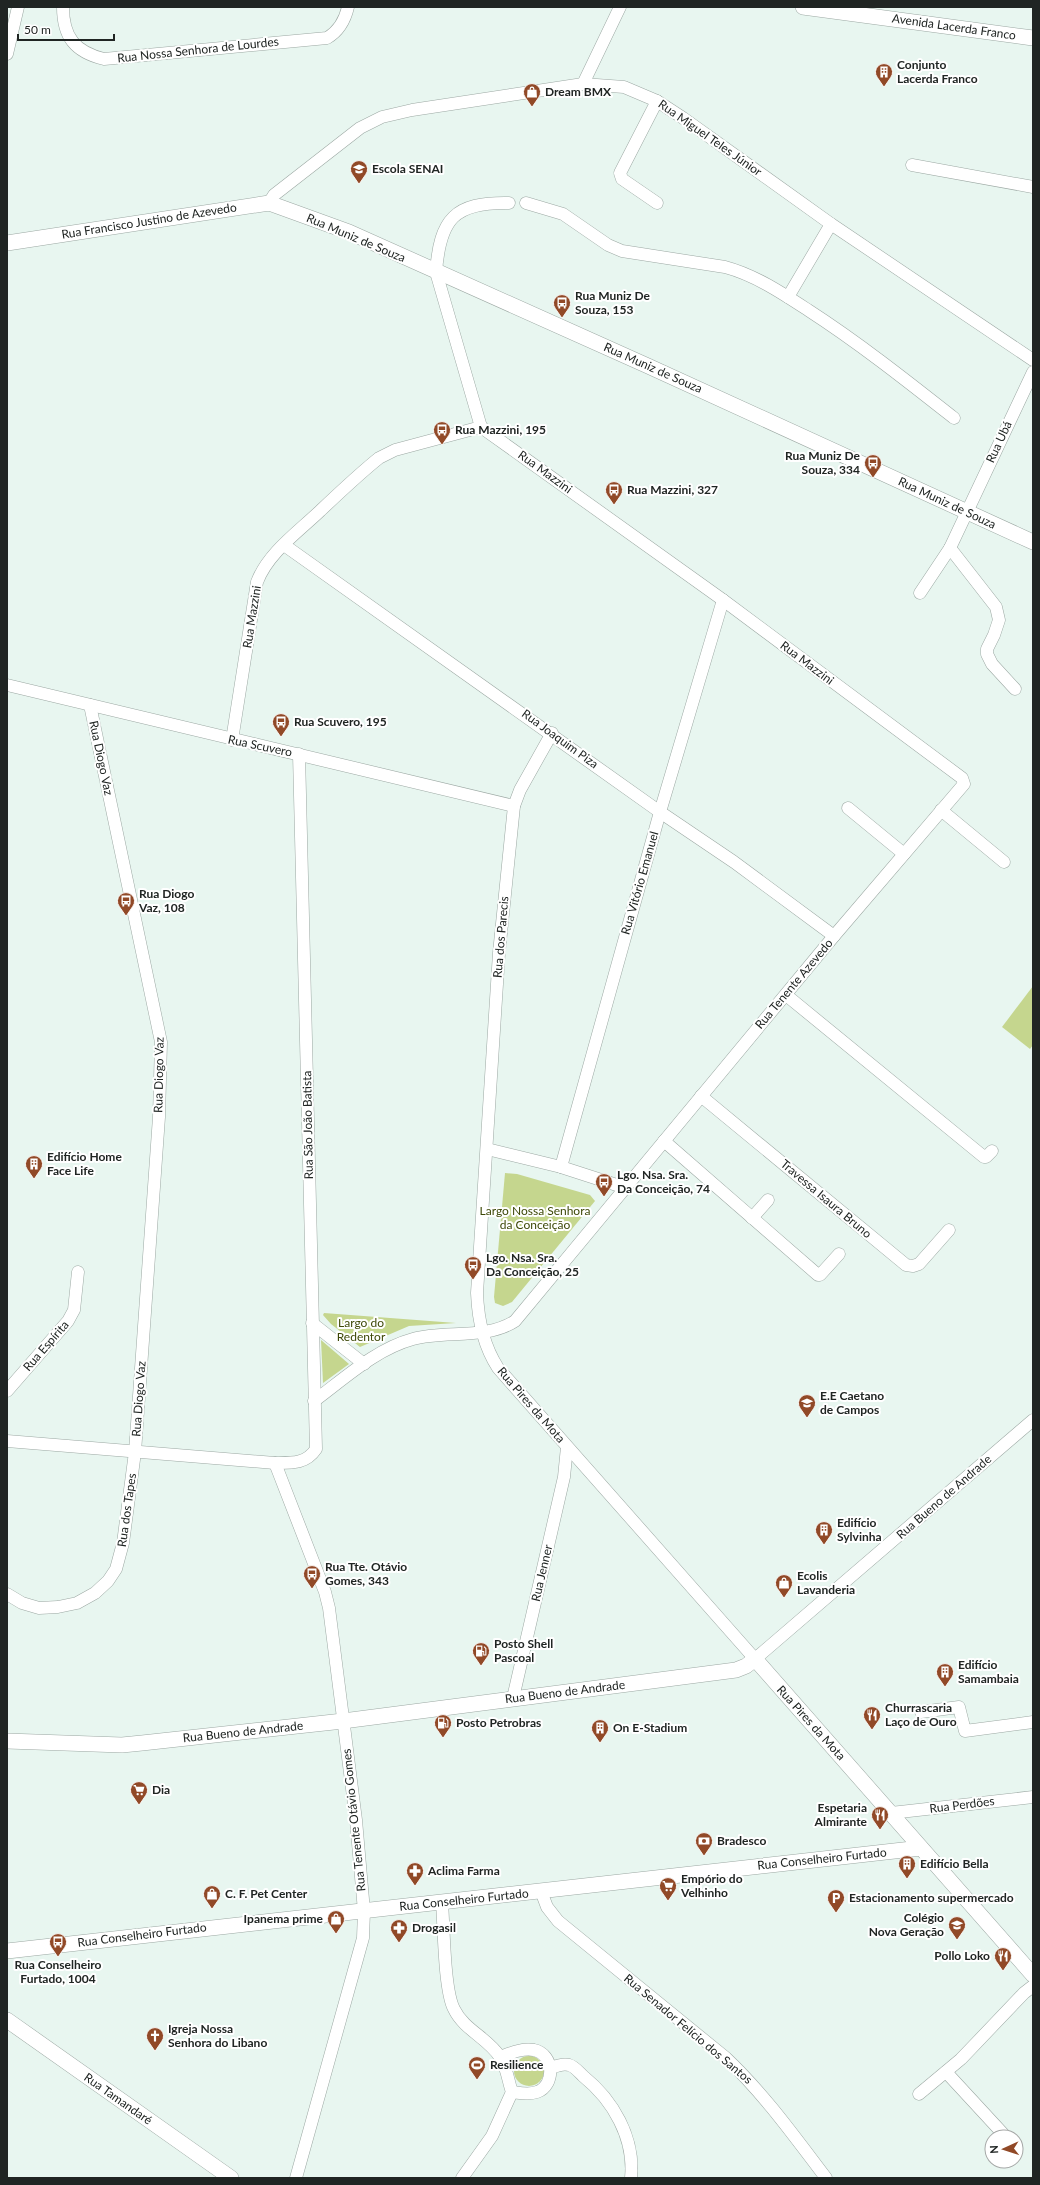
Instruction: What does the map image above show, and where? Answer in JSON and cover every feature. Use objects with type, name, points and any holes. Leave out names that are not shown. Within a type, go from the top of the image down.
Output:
[{"type":"street","points":[[7,54],[18,7]]},
{"type":"street","name":"Rua Nossa Senhora de Lourdes","points":[[63,7],[64,26],[76,48],[88,55],[104,59],[327,38],[336,33],[343,22],[348,7]]},
{"type":"street","points":[[583,84],[620,7]]},
{"type":"street","name":"Avenida Lacerda Franco","points":[[803,7],[1033,38]]},
{"type":"street","name":"Rua Miguel Teles Júnior","points":[[269,203],[274,195],[360,128],[376,119],[412,110],[583,84],[624,87],[657,101],[683,118],[831,224],[1033,360]]},
{"type":"street","points":[[657,101],[620,173],[622,179],[657,203]]},
{"type":"street","points":[[912,165],[1033,187]]},
{"type":"street","name":"Rua Francisco Justino de Azevedo","points":[[7,243],[269,203]]},
{"type":"street","name":"Rua Muniz de Souza","points":[[269,203],[349,232],[655,369],[1033,542]]},
{"type":"street","points":[[481,427],[436,272],[441,239],[450,220],[455,215],[476,204],[509,203]]},
{"type":"street","points":[[526,203],[563,214],[608,245],[622,251],[737,270],[788,297],[850,338],[954,418]]},
{"type":"street","points":[[788,297],[831,224]]},
{"type":"street","name":"Rua Ubá","points":[[920,593],[950,548],[1033,372]]},
{"type":"street","name":"Rua Mazzini","points":[[232,740],[257,582],[261,571],[284,545],[379,458],[395,450],[481,427],[723,600],[964,782]]},
{"type":"street","name":"Rua Joaquim Piza","points":[[284,545],[552,733],[660,812],[734,862],[834,936]]},
{"type":"street","points":[[950,548],[996,607],[999,620],[994,635],[986,649],[987,654],[992,664],[1015,689]]},
{"type":"street","name":"Rua Vitório Emanuel","points":[[561,1167],[660,812],[723,600]]},
{"type":"street","name":"Rua Scuvero","points":[[7,685],[232,740],[300,754],[514,806]]},
{"type":"street","name":"Rua Diogo Vaz","points":[[90,705],[162,1042],[159,1117],[135,1452]]},
{"type":"street","name":"Rua dos Parecis","points":[[488,1149],[500,953],[514,806],[520,790],[552,733]]},
{"type":"street","name":"Rua São João Batista","points":[[135,1452],[275,1463],[307,1460],[312,1456],[316,1449],[300,754]]},
{"type":"street","name":"Rua Tenente Azevedo","points":[[626,1188],[834,936],[963,786],[964,782]]},
{"type":"street","points":[[848,808],[904,854]]},
{"type":"street","points":[[941,810],[1004,862]]},
{"type":"street","points":[[786,995],[984,1157],[986,1158],[992,1150]]},
{"type":"street","name":"Travessa Isaura Bruno","points":[[701,1096],[906,1265],[913,1266],[919,1264],[949,1230]]},
{"type":"street","points":[[664,1141],[818,1275],[839,1254]]},
{"type":"street","points":[[314,1400],[389,1348],[413,1339],[439,1335],[482,1332],[499,1329],[515,1321],[626,1188],[561,1167],[488,1149],[477,1293],[482,1332]]},
{"type":"street","points":[[752,1218],[768,1200]]},
{"type":"street","name":"Rua Espírita","points":[[7,1391],[68,1321],[74,1310],[78,1272]]},
{"type":"street","points":[[312,1322],[364,1364]]},
{"type":"street","name":"Rua Pires da Mota","points":[[482,1332],[487,1348],[498,1368],[1033,1975]]},
{"type":"street","name":"Rua Bueno de Andrade","points":[[7,1741],[122,1745],[343,1721],[736,1670],[746,1666],[755,1659],[1033,1420]]},
{"type":"street","points":[[7,1441],[135,1452]]},
{"type":"street","name":"Rua Jenner","points":[[513,1698],[564,1477],[567,1447]]},
{"type":"street","name":"Rua dos Tapes","points":[[7,1594],[22,1603],[39,1608],[58,1607],[77,1603],[95,1593],[108,1581],[116,1569],[123,1543],[135,1452]]},
{"type":"street","name":"Rua Tenente Otávio Gomes","points":[[275,1463],[328,1599],[364,1911],[363,1938],[296,2178]]},
{"type":"street","points":[[564,1477],[576,1473],[589,1472]]},
{"type":"street","points":[[921,1712],[959,1707],[965,1731],[1033,1722]]},
{"type":"street","name":"Rua Perdões","points":[[891,1813],[1033,1797]]},
{"type":"street","name":"Rua Conselheiro Furtado","points":[[7,1951],[922,1848]]},
{"type":"street","name":"Rua Senador Felício dos Santos","points":[[541,1891],[547,1907],[558,1921],[726,2058],[752,2082],[777,2112],[826,2178]]},
{"type":"street","points":[[442,1903],[448,1988],[453,2009],[466,2027],[482,2038],[500,2057],[512,2092],[492,2136],[462,2178]]},
{"type":"street","points":[[919,2094],[946,2072],[1033,1986]]},
{"type":"street","name":"Rua Tamandaré","points":[[7,2020],[231,2178]]},
{"type":"street","points":[[500,2057],[520,2050],[534,2050],[545,2056],[551,2068],[548,2082],[538,2092],[531,2094],[512,2092]]},
{"type":"street","points":[[551,2068],[562,2064],[571,2065],[593,2084],[610,2104],[624,2133],[630,2152],[631,2178]]},
{"type":"street","points":[[946,2072],[999,2129]]},
{"type":"green space","points":[[1033,986],[1033,1045],[1030,1049],[1002,1027]]},
{"type":"green space","name":"Largo Nossa Senhora da Conceição","points":[[505,1173],[517,1174],[590,1195],[595,1201],[512,1302],[503,1306],[495,1303],[494,1297]]},
{"type":"green space","name":"Largo do Redentor","points":[[324,1313],[456,1323],[409,1326],[360,1347],[331,1324],[323,1315]]},
{"type":"green space","name":"Largo do Redentor","points":[[321,1340],[349,1364],[323,1383]]},
{"type":"green space","points":[[529,2056],[535,2057],[543,2065],[543,2077],[535,2085],[529,2086],[523,2085],[515,2077],[514,2071],[515,2065],[523,2057]]},
{"type":"place","name":"Conjunto Lacerda Franco","points":[[884,87]]},
{"type":"place","name":"Dream BMX","points":[[532,107]]},
{"type":"place","name":"Escola SENAI","points":[[359,184]]},
{"type":"place","name":"Rua Muniz De Souza, 153","points":[[562,318]]},
{"type":"place","name":"Rua Mazzini, 195","points":[[442,445]]},
{"type":"place","name":"Rua Muniz De Souza, 334","points":[[873,478]]},
{"type":"place","name":"Rua Mazzini, 327","points":[[614,505]]},
{"type":"place","name":"Rua Scuvero, 195","points":[[281,737]]},
{"type":"place","name":"Rua Diogo Vaz, 108","points":[[126,916]]},
{"type":"place","name":"Edifício Home Face Life","points":[[34,1179]]},
{"type":"place","name":"Lgo. Nsa. Sra. Da Conceição, 74","points":[[604,1197]]},
{"type":"place","name":"Lgo. Nsa. Sra. Da Conceição, 25","points":[[473,1280]]},
{"type":"place","name":"E.E Caetano de Campos","points":[[807,1418]]},
{"type":"place","name":"Edifício Sylvinha","points":[[824,1545]]},
{"type":"place","name":"Rua Tte. Otávio Gomes, 343","points":[[312,1589]]},
{"type":"place","name":"Ecolis Lavanderia","points":[[784,1598]]},
{"type":"place","name":"Posto Shell Pascoal","points":[[481,1666]]},
{"type":"place","name":"Edifício Samambaia","points":[[945,1687]]},
{"type":"place","name":"Churrascaria Laço de Ouro","points":[[872,1730]]},
{"type":"place","name":"Posto Petrobras","points":[[443,1738]]},
{"type":"place","name":"On E-Stadium","points":[[600,1743]]},
{"type":"place","name":"Dia","points":[[139,1805]]},
{"type":"place","name":"Espetaria Almirante","points":[[880,1830]]},
{"type":"place","name":"Bradesco","points":[[704,1856]]},
{"type":"place","name":"Edifício Bella","points":[[907,1879]]},
{"type":"place","name":"Aclima Farma","points":[[415,1886]]},
{"type":"place","name":"Empório do Velhinho","points":[[668,1901]]},
{"type":"place","name":"C. F. Pet Center","points":[[212,1909]]},
{"type":"place","name":"Estacionamento supermercado","points":[[836,1913]]},
{"type":"place","name":"Ipanema prime","points":[[336,1934]]},
{"type":"place","name":"Colégio Nova Geração","points":[[957,1940]]},
{"type":"place","name":"Drogasil","points":[[399,1943]]},
{"type":"place","name":"Rua Conselheiro Furtado, 1004","points":[[58,1957]]},
{"type":"place","name":"Pollo Loko","points":[[1003,1971]]},
{"type":"place","name":"Igreja Nossa Senhora do Libano","points":[[155,2051]]},
{"type":"place","name":"Resilience","points":[[477,2080]]}]
